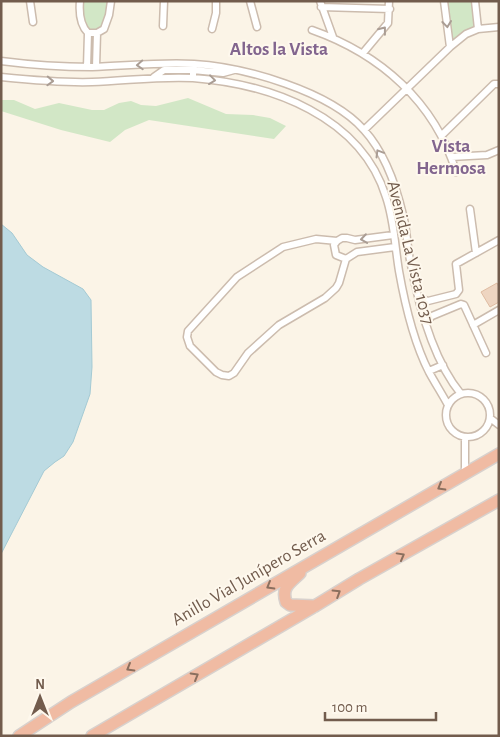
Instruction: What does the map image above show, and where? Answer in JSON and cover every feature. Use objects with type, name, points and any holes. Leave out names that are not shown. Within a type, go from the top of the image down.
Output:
[{"type":"highway","name":"Anillo Vial Junípero Serra","points":[[19,736],[71,702],[499,454]]},
{"type":"highway","points":[[92,736],[359,579],[499,500]]},
{"type":"highway","points":[[308,564],[285,589],[284,593],[286,602],[290,605],[315,606]]},
{"type":"street","points":[[30,1],[33,22]]},
{"type":"street","points":[[80,1],[79,10],[84,28],[88,32],[97,33],[104,29],[111,1]]},
{"type":"street","points":[[163,26],[164,1]]},
{"type":"street","points":[[212,29],[216,13],[216,1]]},
{"type":"street","points":[[250,1],[257,27]]},
{"type":"street","points":[[444,1],[450,47]]},
{"type":"street","points":[[475,1],[478,29]]},
{"type":"street","points":[[333,37],[321,4],[389,5],[388,23],[363,53]]},
{"type":"street","points":[[364,130],[466,34],[478,29],[499,27]]},
{"type":"street","points":[[312,30],[333,37],[363,53],[407,89],[442,135],[456,172]]},
{"type":"street","points":[[87,67],[88,32]]},
{"type":"street","points":[[96,66],[97,33]]},
{"type":"street","name":"Avenida La Vista 1037","points":[[1,61],[44,66],[235,69],[268,78],[311,95],[340,110],[364,130],[392,176],[404,216],[418,298],[443,364],[455,387],[461,394]]},
{"type":"street","points":[[154,77],[164,70],[193,67],[193,78]]},
{"type":"street","name":"Avenida La Vista 1037","points":[[1,77],[43,82],[91,82],[154,77],[193,78],[241,85],[272,94],[315,111],[349,136],[375,168],[381,181],[387,200],[406,304],[417,344],[429,372],[448,405]]},
{"type":"street","points":[[442,135],[494,84],[499,84]]},
{"type":"street","points":[[451,157],[487,154],[499,150]]},
{"type":"street","points":[[470,209],[476,253]]},
{"type":"street","points":[[346,259],[336,255],[334,246],[342,238],[355,240],[393,235]]},
{"type":"street","points":[[337,241],[316,239],[283,247],[237,277],[188,331],[187,337],[190,346],[216,372],[229,376],[234,373],[248,354],[279,325],[325,298],[336,288],[346,259],[357,252],[395,247]]},
{"type":"street","points":[[418,298],[428,301],[459,292],[456,264],[499,240]]},
{"type":"street","points":[[426,322],[432,316],[461,304],[466,307],[486,353]]},
{"type":"street","points":[[473,325],[499,310]]},
{"type":"street","points":[[429,372],[443,364]]},
{"type":"street","points":[[470,393],[478,396],[485,401],[489,409],[490,418],[487,426],[474,436],[457,434],[450,429],[447,421],[448,405],[461,394],[470,393]]},
{"type":"street","points":[[490,418],[499,425]]},
{"type":"street","points":[[465,436],[465,473]]},
{"type":"green space","points":[[80,1],[111,1],[104,29],[97,33],[84,28]]},
{"type":"green space","points":[[444,1],[475,1],[478,29],[450,47]]},
{"type":"green space","points":[[188,98],[226,114],[270,118],[286,126],[274,139],[149,120],[125,130],[110,142],[61,130],[1,111],[1,100],[14,100],[35,109],[59,103],[92,110],[104,110],[119,103],[131,101],[141,105],[156,106]]},
{"type":"water","points":[[1,224],[12,233],[27,255],[43,267],[83,289],[91,300],[92,367],[90,394],[73,442],[64,456],[44,471],[1,554]]},
{"type":"building","points":[[497,283],[499,287],[499,302],[490,307],[481,292]]},
{"type":"district","name":"Altos la Vista","points":[[279,49]]},
{"type":"district","name":"Vista Hermosa","points":[[451,157]]}]
